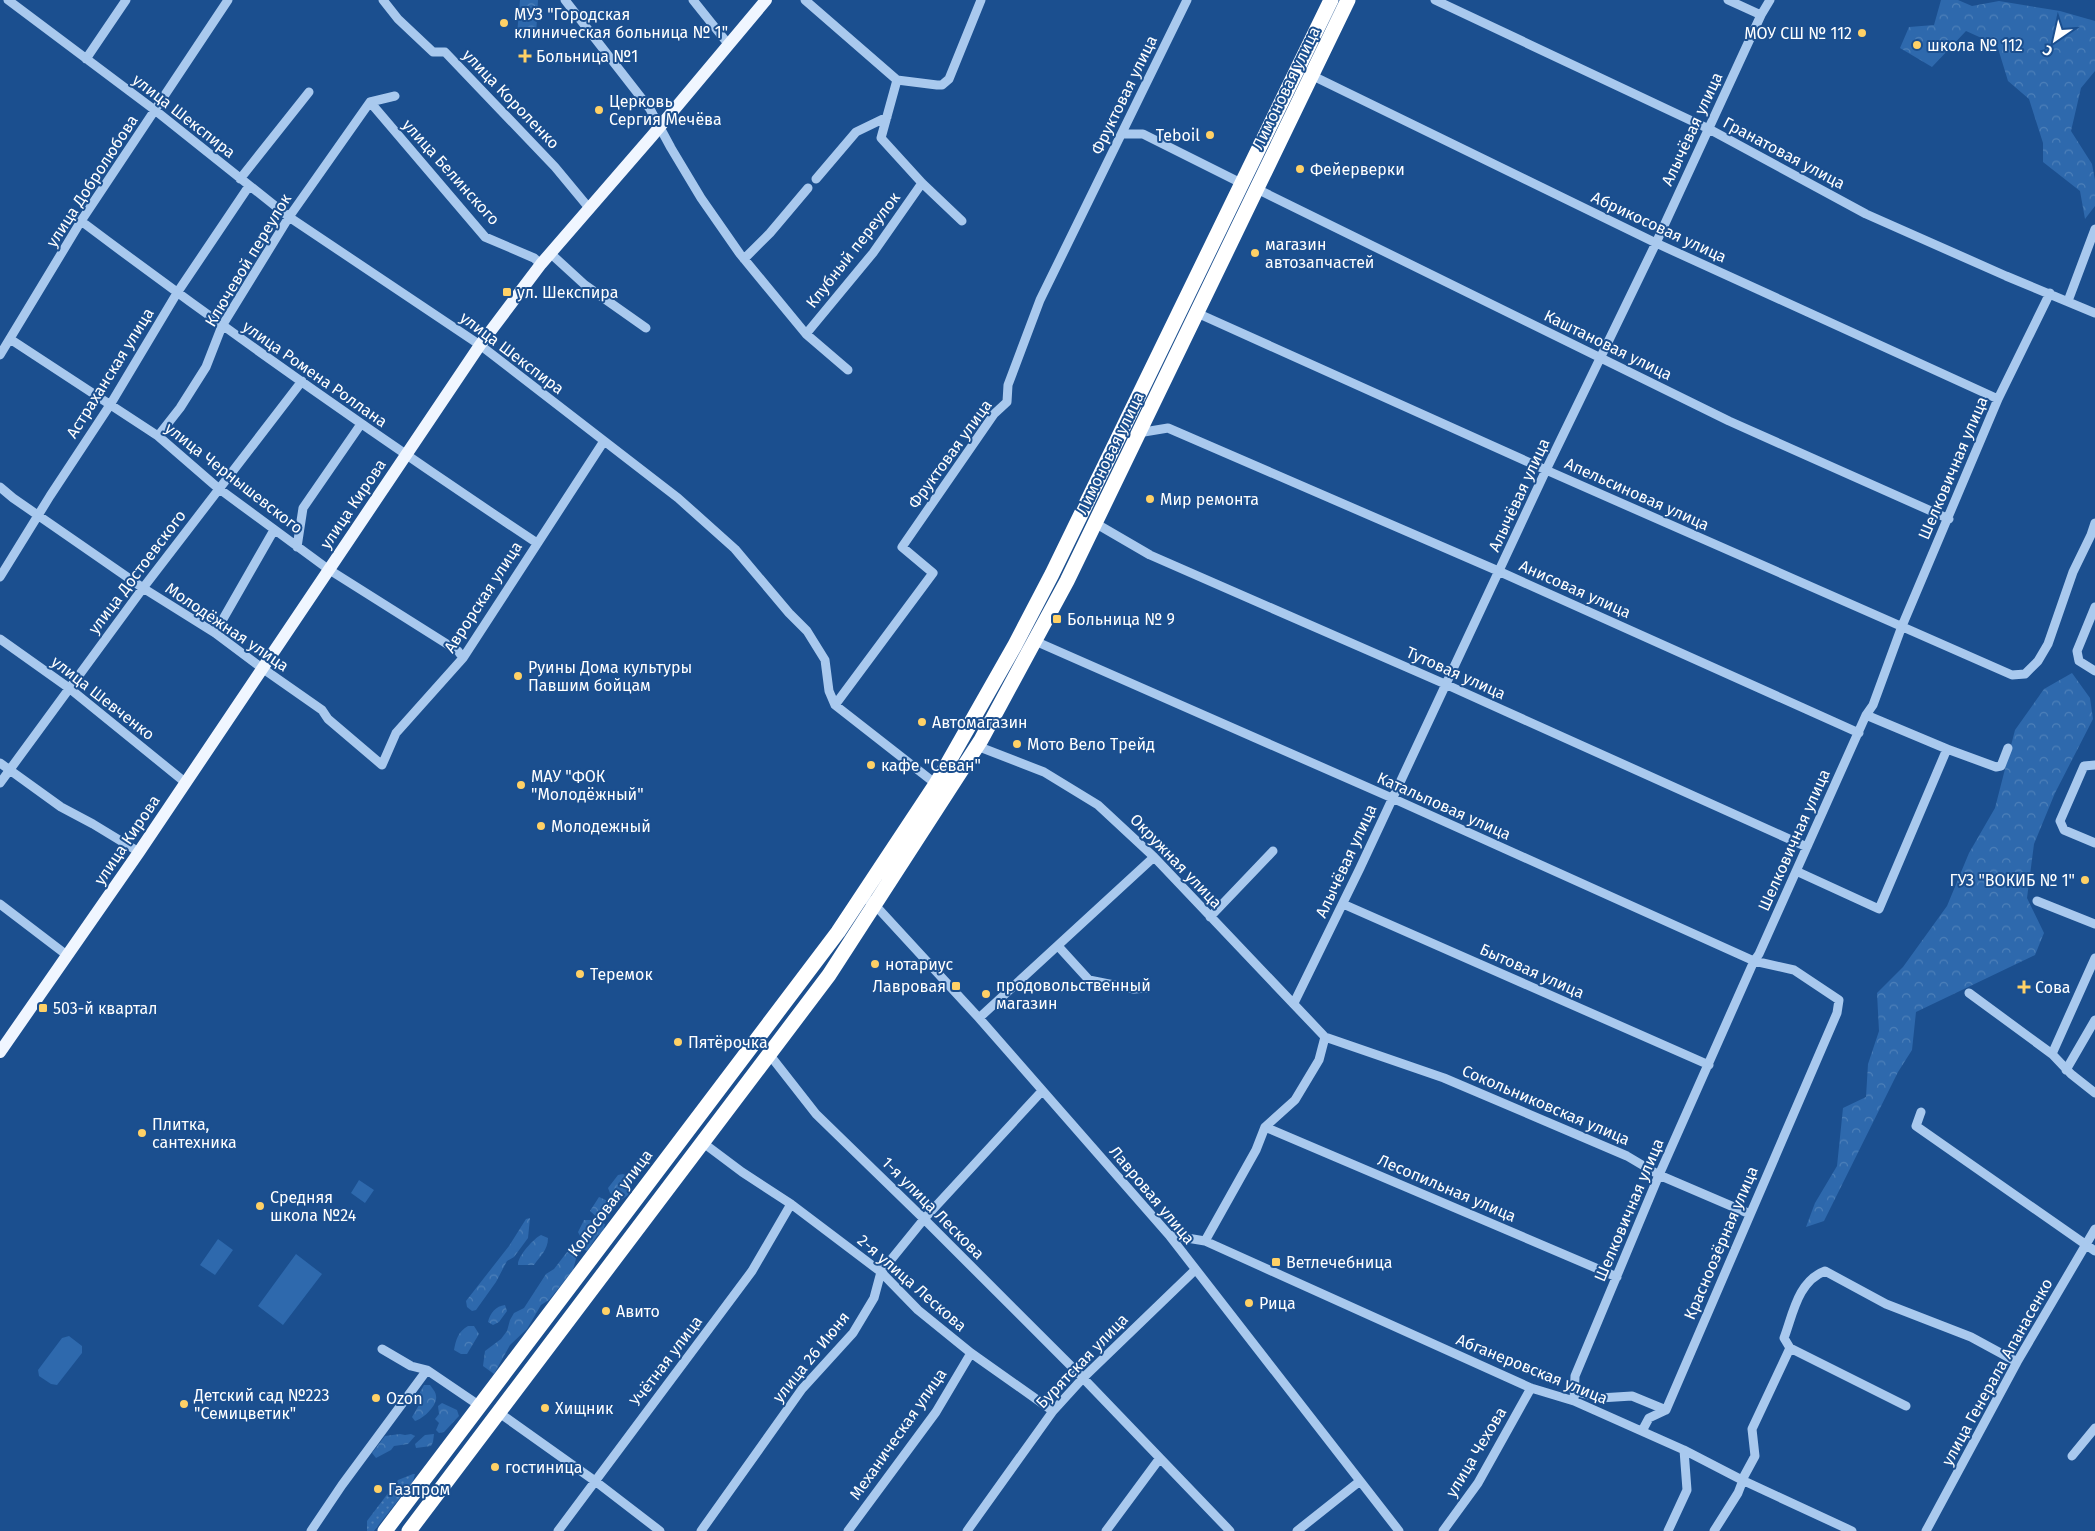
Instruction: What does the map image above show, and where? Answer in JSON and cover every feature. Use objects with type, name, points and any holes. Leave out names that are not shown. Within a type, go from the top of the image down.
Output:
[{"type":"highway","name":"Лимоновая улица","points":[[862,896],[936,784],[1015,645],[1052,574],[1331,0]]},
{"type":"highway","name":"Лимоновая улица","points":[[876,905],[977,746],[1035,641],[1095,523],[1348,0]]},
{"type":"highway","name":"Колосовая улица","points":[[385,1531],[838,932],[862,896]]},
{"type":"highway","points":[[409,1531],[829,975],[876,905]]},
{"type":"main road","name":"улица Кирова","points":[[0,1052],[186,783],[480,345],[541,264],[766,0]]},
{"type":"street","name":"улица Шекспира","points":[[8,0],[156,111],[240,180],[289,217],[480,345],[678,498],[735,549],[789,613],[807,631],[825,660],[829,691],[835,705]]},
{"type":"street","points":[[86,59],[126,0]]},
{"type":"street","name":"улица Добролюбова","points":[[0,355],[81,222],[228,0]]},
{"type":"street","name":"улица Короленко","points":[[383,0],[398,19],[433,52],[444,52],[555,167],[589,208]]},
{"type":"street","points":[[565,0],[650,109],[701,198],[744,259],[806,334],[848,370]]},
{"type":"street","points":[[693,0],[729,45]]},
{"type":"street","points":[[805,0],[897,80],[937,85],[949,79],[981,0]]},
{"type":"street","name":"Фруктовая улица","points":[[835,705],[933,574],[902,547],[994,414],[1007,402],[1008,385],[1040,300],[1187,0]]},
{"type":"street","name":"Гранатовая улица","points":[[1435,0],[1709,130],[1866,214],[2095,313]]},
{"type":"street","points":[[1728,0],[1761,15]]},
{"type":"street","name":"Алычёвая улица","points":[[1294,1003],[1343,904],[1546,470],[1656,243],[1761,15],[1770,0]]},
{"type":"street","name":"Абрикосовая улица","points":[[1311,75],[1656,243],[1998,399]]},
{"type":"street","points":[[897,80],[881,138],[922,183],[962,221]]},
{"type":"street","points":[[240,180],[309,92]]},
{"type":"street","points":[[370,102],[395,96]]},
{"type":"street","name":"Ключевой переулок","points":[[158,436],[180,408],[206,367],[222,326],[289,217],[370,102]]},
{"type":"street","name":"улица Белинского","points":[[370,102],[485,237],[534,258],[541,264]]},
{"type":"street","points":[[816,179],[856,132],[887,117]]},
{"type":"street","points":[[1123,134],[1143,134],[1241,183]]},
{"type":"street","name":"Клубный переулок","points":[[806,334],[873,252],[922,183]]},
{"type":"street","name":"Астраханская улица","points":[[0,577],[50,496],[110,405],[177,293],[249,186]]},
{"type":"street","points":[[744,259],[770,233],[808,188]]},
{"type":"street","name":"Каштановая улица","points":[[1257,190],[1729,421],[1949,518]]},
{"type":"street","name":"улица Ромена Роллана","points":[[81,222],[222,326],[406,456],[537,543]]},
{"type":"street","points":[[2068,301],[2095,229]]},
{"type":"street","points":[[550,254],[585,285],[646,328]]},
{"type":"street","name":"Шелковичная улица","points":[[1574,1401],[1575,1376],[1659,1175],[1866,714],[1873,705],[1902,626],[1998,399],[2050,293]]},
{"type":"street","name":"Апельсиновая улица","points":[[1197,313],[1546,470],[2012,675],[2025,674],[2038,661],[2048,644],[2073,572],[2095,523]]},
{"type":"street","name":"улица Чернышевского","points":[[10,339],[158,436],[218,488],[274,530],[328,569],[458,651],[462,658]]},
{"type":"street","name":"улица Достоевского","points":[[0,783],[218,488],[302,381]]},
{"type":"street","points":[[298,547],[303,508],[361,424]]},
{"type":"street","name":"Анисовая улица","points":[[1138,433],[1168,428],[1499,572],[1859,733]]},
{"type":"street","name":"Аврорская улица","points":[[382,765],[396,733],[462,658],[604,441]]},
{"type":"street","name":"Молодёжная улица","points":[[0,487],[143,588],[215,633],[322,710],[328,719],[382,765]]},
{"type":"street","name":"Тутовая улица","points":[[1095,523],[1150,555],[1445,684],[1807,847]]},
{"type":"street","points":[[215,633],[274,530]]},
{"type":"street","points":[[2095,607],[2078,651],[2079,661],[2095,671]]},
{"type":"street","name":"улица Шевченко","points":[[0,639],[70,688],[186,783]]},
{"type":"street","name":"Катальповая улица","points":[[1035,641],[1392,798],[1754,961],[1794,970],[1839,1000]]},
{"type":"street","points":[[835,705],[936,784]]},
{"type":"street","points":[[1866,714],[1947,749],[1996,767],[2001,766],[2008,748]]},
{"type":"street","name":"Окружная улица","points":[[977,746],[1044,772],[1098,805],[1154,857],[1325,1036]]},
{"type":"street","points":[[1796,871],[1879,909],[1947,749]]},
{"type":"street","points":[[0,763],[62,807],[139,852]]},
{"type":"street","points":[[2095,765],[2084,766],[2060,821],[2064,830],[2095,843]]},
{"type":"street","points":[[1210,917],[1273,851]]},
{"type":"street","points":[[979,1018],[1154,857]]},
{"type":"street","name":"Лавровая улица","points":[[862,896],[876,905],[979,1018],[1169,1234],[1398,1531]]},
{"type":"street","points":[[2037,901],[2095,924]]},
{"type":"street","points":[[0,904],[68,956]]},
{"type":"street","name":"Бытовая улица","points":[[1343,904],[1709,1065]]},
{"type":"street","points":[[1058,946],[1089,980],[1134,989],[1146,988]]},
{"type":"street","points":[[2052,1054],[2095,958]]},
{"type":"street","points":[[1969,993],[2052,1054],[2066,1070],[2095,1093]]},
{"type":"street","name":"Красноозёрная улица","points":[[1666,1410],[1837,1012],[1839,1000]]},
{"type":"street","points":[[2066,1070],[2095,1020]]},
{"type":"street","points":[[1205,1241],[1256,1150],[1265,1126],[1295,1100],[1319,1060],[1325,1036]]},
{"type":"street","name":"Сокольниковская улица","points":[[1325,1036],[1444,1078],[1627,1156],[1659,1175],[1750,1214]]},
{"type":"street","name":"1-я улица Лескова","points":[[768,1054],[816,1114],[1083,1378],[1230,1531]]},
{"type":"street","name":"улица 26 Июня","points":[[701,1531],[802,1389],[853,1333],[874,1298],[881,1272],[924,1220],[1042,1091]]},
{"type":"street","points":[[1921,1112],[1916,1126],[2095,1251]]},
{"type":"street","name":"Лесопильная улица","points":[[1265,1126],[1617,1277]]},
{"type":"street","name":"2-я улица Лескова","points":[[702,1142],[742,1172],[791,1204],[881,1272],[918,1310],[971,1353],[1053,1411]]},
{"type":"street","name":"Учётная улица","points":[[558,1531],[752,1270],[791,1204]]},
{"type":"street","name":"улица Генерала Апанасенко","points":[[1926,1531],[2018,1362],[2095,1230]]},
{"type":"street","name":"Абганеровская улица","points":[[1169,1234],[1205,1241],[1531,1388],[1574,1401],[1684,1450],[1852,1531]]},
{"type":"street","name":"Бурятская улица","points":[[967,1531],[1053,1411],[1083,1378],[1195,1270]]},
{"type":"street","points":[[1906,1406],[1790,1348],[1784,1338],[1804,1285],[1816,1274],[1825,1272],[1886,1304],[1971,1337],[2018,1362]]},
{"type":"street","points":[[1714,1531],[1738,1492],[1755,1456],[1752,1429],[1790,1348]]},
{"type":"street","points":[[382,1349],[411,1366],[427,1370],[480,1406]]},
{"type":"street","name":"Механическая улица","points":[[848,1531],[936,1412],[971,1353]]},
{"type":"street","points":[[311,1531],[342,1485],[427,1370]]},
{"type":"street","name":"улица Чехова","points":[[1443,1531],[1478,1483],[1531,1388]]},
{"type":"street","points":[[1574,1391],[1600,1398],[1632,1396],[1666,1410]]},
{"type":"street","points":[[1642,1431],[1649,1418],[1666,1410]]},
{"type":"street","points":[[498,1412],[595,1480],[660,1531]]},
{"type":"street","points":[[2072,1456],[2095,1428]]},
{"type":"street","points":[[1668,1531],[1687,1490],[1684,1450]]},
{"type":"street","points":[[1106,1531],[1160,1458]]},
{"type":"street","points":[[1297,1531],[1360,1481]]},
{"type":"green space","points":[[520,0],[538,0],[536,35],[517,34]]},
{"type":"green space","points":[[1941,0],[1958,0],[1972,6],[1999,1],[2060,11],[2095,21],[2095,71],[2081,88],[2071,131],[2092,164],[2095,180],[2095,206],[2085,219],[2080,191],[2043,162],[2043,143],[2029,99],[2008,81],[1997,45],[1966,31],[1932,67],[1900,48],[1909,27],[1934,25]]},
{"type":"green space","points":[[2072,673],[2090,698],[2093,719],[2055,793],[2034,844],[2027,898],[2044,933],[2035,955],[1916,1012],[1912,1050],[1898,1072],[1824,1221],[1806,1227],[1815,1203],[1837,1166],[1843,1108],[1866,1097],[1868,1064],[1879,1031],[1877,993],[1903,967],[1947,906],[1969,853],[1995,808],[2015,730],[2044,689]]},
{"type":"green space","points":[[623,1174],[627,1176],[631,1188],[628,1195],[620,1201],[610,1193],[608,1188],[618,1175]]},
{"type":"green space","points":[[359,1180],[374,1190],[365,1203],[351,1193]]},
{"type":"green space","points":[[599,1197],[608,1201],[610,1214],[607,1218],[600,1220],[590,1211]]},
{"type":"green space","points":[[530,1218],[528,1238],[514,1257],[507,1261],[496,1282],[476,1310],[472,1311],[467,1307],[466,1301],[509,1246],[526,1219]]},
{"type":"green space","points":[[584,1220],[605,1224],[603,1232],[597,1236],[587,1251],[583,1249],[578,1232]]},
{"type":"green space","points":[[541,1235],[548,1238],[548,1242],[534,1265],[518,1265],[520,1257],[526,1248]]},
{"type":"green space","points":[[218,1239],[233,1250],[215,1275],[200,1265]]},
{"type":"green space","points":[[573,1250],[577,1255],[573,1270],[549,1300],[541,1305],[527,1329],[510,1345],[494,1374],[483,1366],[485,1351],[501,1339],[507,1331],[514,1313],[524,1308],[546,1274],[554,1269],[567,1252]]},
{"type":"green space","points":[[296,1254],[322,1274],[283,1325],[258,1306]]},
{"type":"green space","points":[[505,1305],[507,1311],[499,1322],[493,1325],[488,1322],[494,1310]]},
{"type":"green space","points":[[468,1326],[474,1326],[479,1334],[467,1354],[461,1354],[454,1350],[456,1342],[460,1333]]},
{"type":"green space","points":[[69,1336],[82,1346],[82,1353],[57,1385],[51,1384],[39,1376],[38,1370],[62,1338]]},
{"type":"green space","points":[[424,1385],[430,1385],[435,1393],[436,1400],[422,1418],[415,1421],[412,1417],[423,1398],[419,1394]]},
{"type":"green space","points":[[442,1403],[457,1410],[459,1416],[444,1432],[439,1433],[436,1430],[439,1423],[435,1419],[439,1414],[438,1406]]},
{"type":"green space","points":[[400,1434],[415,1436],[408,1444],[394,1446],[391,1450],[376,1458],[372,1453],[385,1436]]},
{"type":"green space","points":[[434,1434],[431,1446],[416,1448],[415,1444],[425,1435]]},
{"type":"green space","points":[[415,1474],[413,1481],[374,1531],[367,1531],[367,1521],[398,1480]]},
{"type":"place","name":"МУЗ \"Городская клиническая больница № 1\"","points":[[504,23]]},
{"type":"place","name":"МОУ СШ № 112","points":[[1862,33]]},
{"type":"place","name":"школа № 112","points":[[1917,45]]},
{"type":"place","name":"Больница №1","points":[[525,56]]},
{"type":"place","name":"Церковь Сергия Мечёва","points":[[599,110]]},
{"type":"place","name":"Teboil","points":[[1210,135]]},
{"type":"place","name":"Фейерверки","points":[[1300,169]]},
{"type":"place","name":"магазин автозапчастей","points":[[1255,253]]},
{"type":"place","name":"ул. Шекспира","points":[[507,292]]},
{"type":"place","name":"Мир ремонта","points":[[1150,499]]},
{"type":"place","name":"Больница № 9","points":[[1057,619]]},
{"type":"place","name":"Руины Дома культуры Павшим бойцам","points":[[518,676]]},
{"type":"place","name":"Автомагазин","points":[[922,722]]},
{"type":"place","name":"Мото Вело Трейд","points":[[1017,744]]},
{"type":"place","name":"кафе \"Севан\"","points":[[871,765]]},
{"type":"place","name":"МАУ \"ФОК \"Молодёжный\"","points":[[521,785]]},
{"type":"place","name":"Молодежный","points":[[541,826]]},
{"type":"place","name":"ГУЗ \"ВОКИБ № 1\"","points":[[2085,880]]},
{"type":"place","name":"нотариус","points":[[875,964]]},
{"type":"place","name":"Теремок","points":[[580,974]]},
{"type":"place","name":"Лавровая","points":[[956,986]]},
{"type":"place","name":"Сова","points":[[2024,987]]},
{"type":"place","name":"продовольственный магазин","points":[[986,994]]},
{"type":"place","name":"503-й квартал","points":[[43,1008]]},
{"type":"place","name":"Пятёрочка","points":[[678,1042]]},
{"type":"place","name":"Плитка, сантехника","points":[[142,1133]]},
{"type":"place","name":"Средняя школа №24","points":[[260,1206]]},
{"type":"place","name":"Ветлечебница","points":[[1276,1262]]},
{"type":"place","name":"Рица","points":[[1249,1303]]},
{"type":"place","name":"Авито","points":[[606,1311]]},
{"type":"place","name":"Ozon","points":[[376,1398]]},
{"type":"place","name":"Детский сад №223 \"Семицветик\"","points":[[184,1404]]},
{"type":"place","name":"Хищник","points":[[545,1408]]},
{"type":"place","name":"гостиница","points":[[495,1467]]},
{"type":"place","name":"Газпром","points":[[378,1489]]}]
